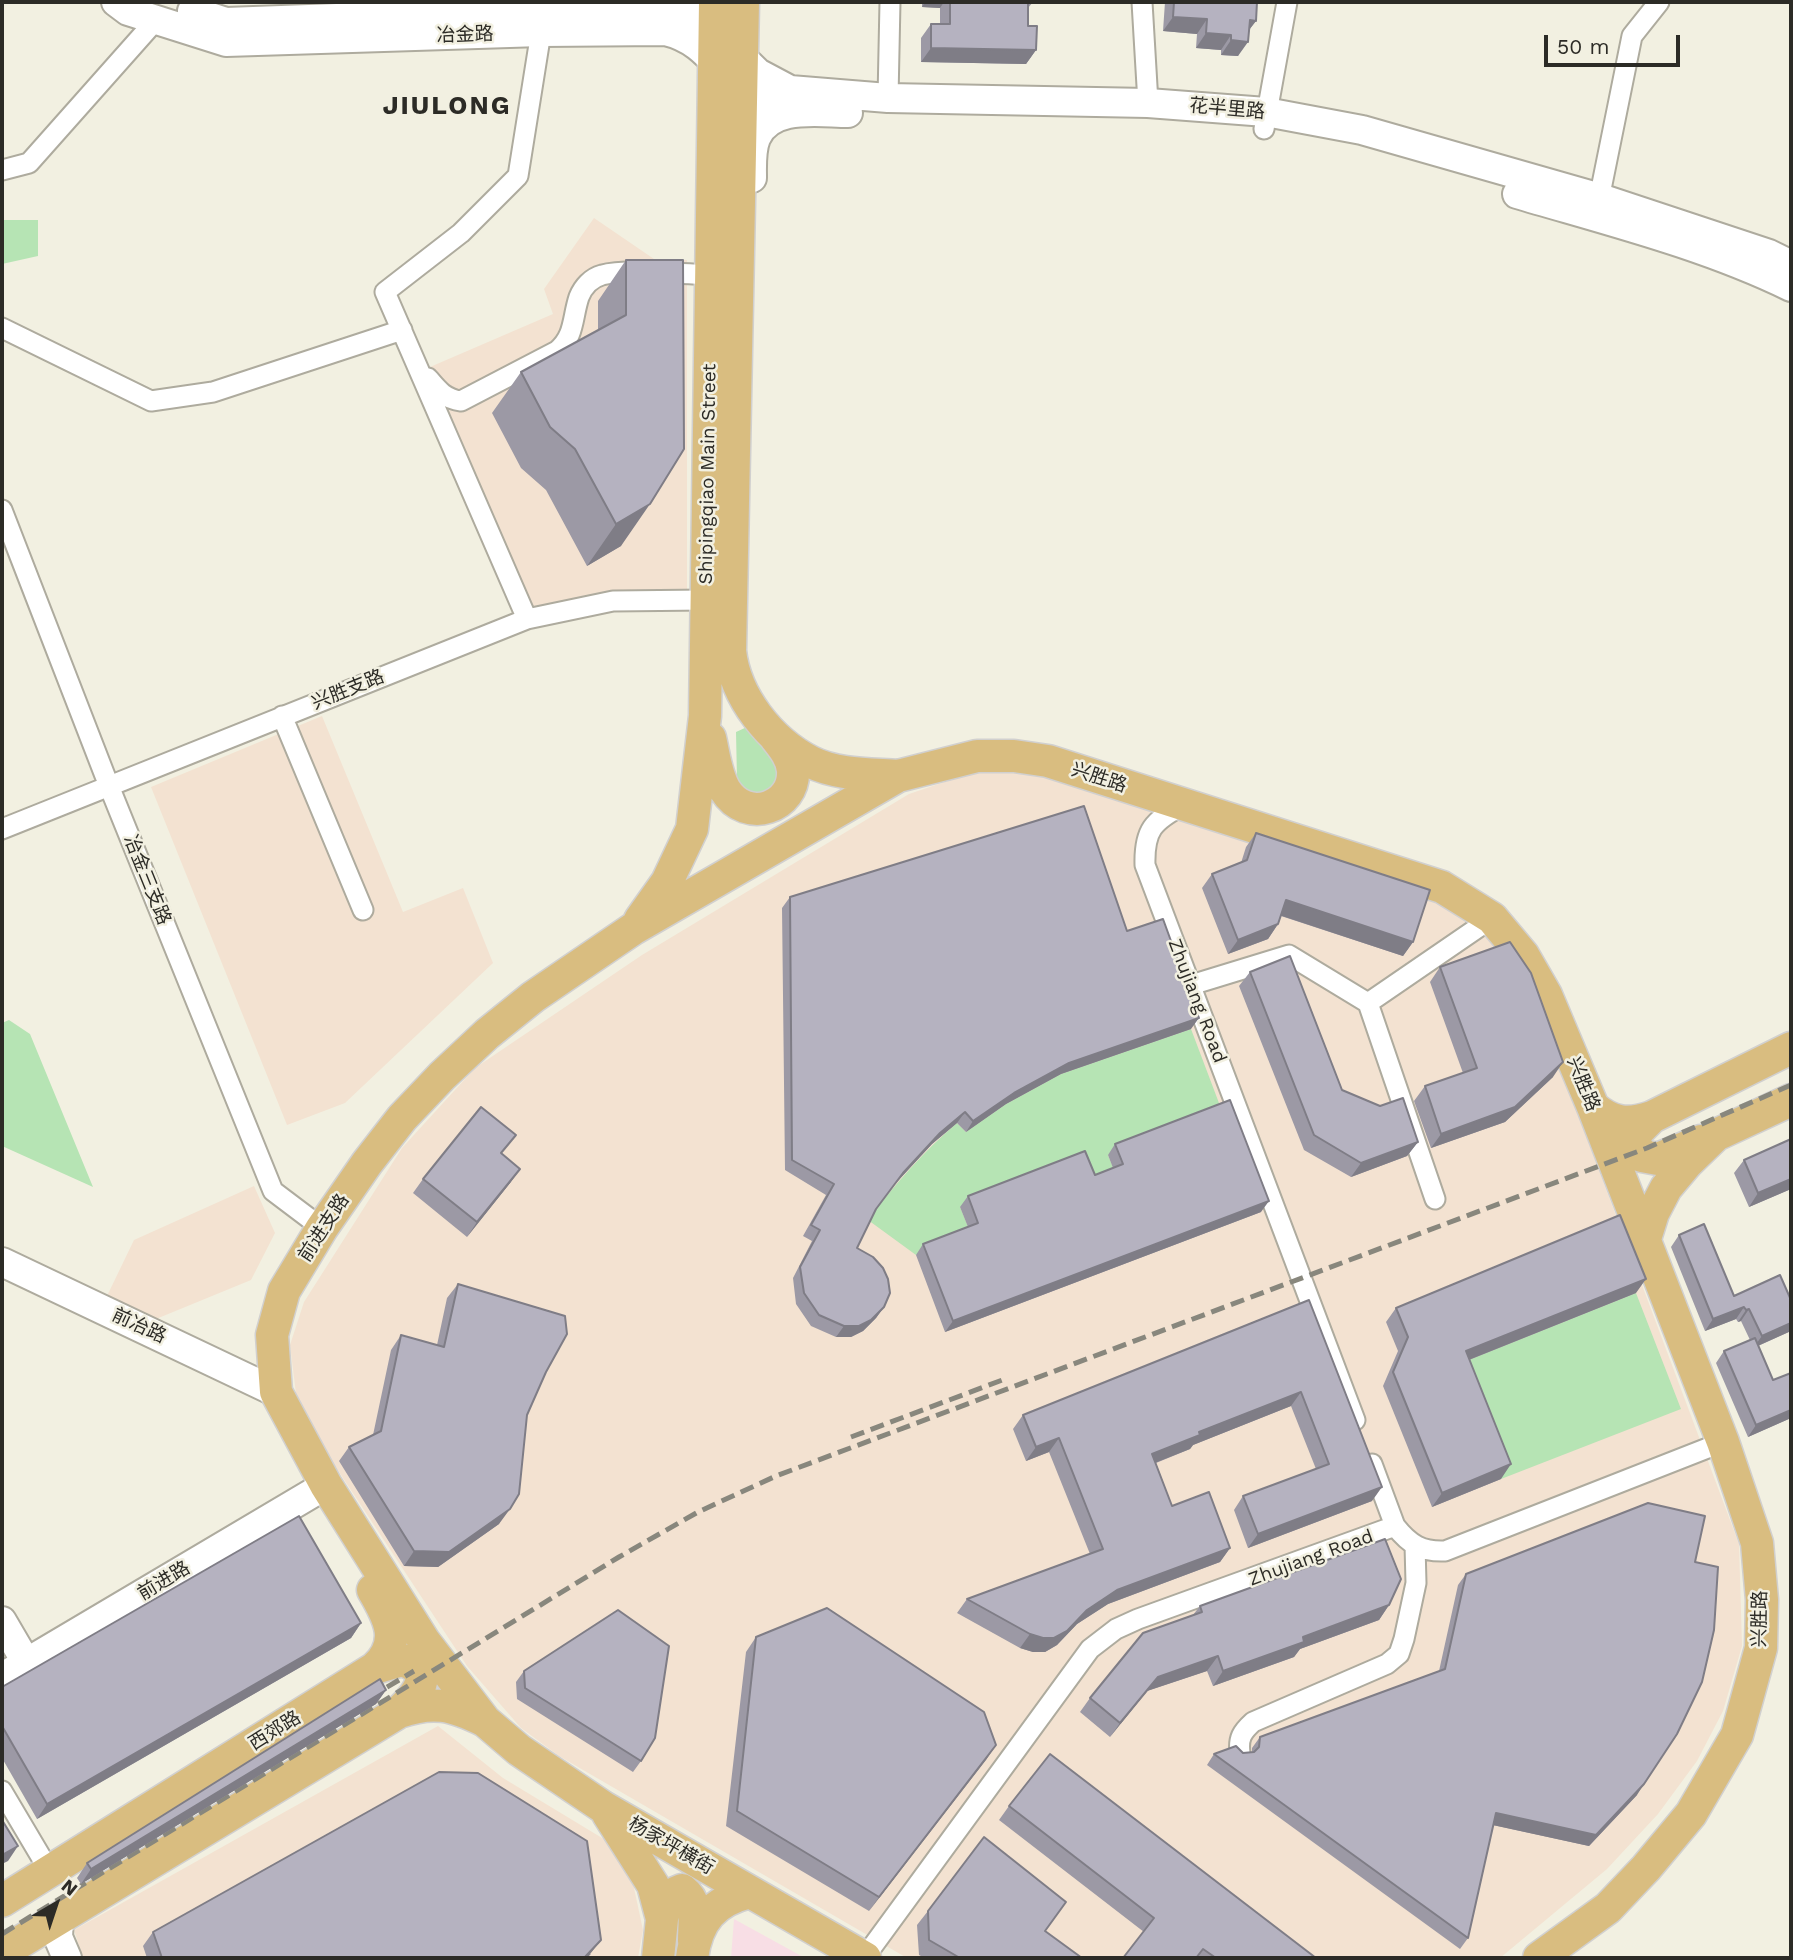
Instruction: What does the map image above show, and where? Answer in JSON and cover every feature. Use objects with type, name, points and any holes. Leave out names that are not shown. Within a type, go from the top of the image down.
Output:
[{"type":"main road","name":"冶金路","points":[[116,2],[128,11],[159,11],[226,22],[675,13]]},
{"type":"main road","name":"Shipingqiao Main Street","points":[[633,929],[667,882],[692,829],[705,716],[713,140],[721,38],[741,2]]},
{"type":"main road","name":"冶金路","points":[[159,11],[226,42],[541,32],[675,13]]},
{"type":"main road","name":"花半里路","points":[[675,13],[685,12],[721,38],[774,83],[790,90],[800,102],[1146,120],[1265,121]]},
{"type":"main road","name":"Shipingqiao Main Street","points":[[721,38],[742,91],[730,651],[732,668],[745,698],[772,732],[791,749],[813,763],[856,773],[898,776]]},
{"type":"main road","points":[[713,140],[729,96],[742,91],[772,107],[800,102]]},
{"type":"main road","name":"花半里路","points":[[738,235],[749,197],[757,136],[771,121],[800,102],[888,98],[1148,103],[1265,121],[1362,131],[1597,207],[1757,250],[1791,265]]},
{"type":"main road","name":"花半里路","points":[[1597,207],[1791,287]]},
{"type":"main road","points":[[705,716],[721,782],[731,798],[749,809],[759,810],[776,803],[793,778],[788,753],[772,732]]},
{"type":"main road","name":"兴胜路","points":[[748,862],[898,776],[977,756],[1014,756],[1048,761],[1442,887],[1492,918],[1523,955],[1546,995],[1593,1107],[1724,1442],[1757,1544],[1762,1601],[1761,1648],[1737,1735],[1691,1814],[1608,1908],[1539,1958]]},
{"type":"main road","name":"前进支路","points":[[485,1721],[424,1641],[326,1485],[276,1392],[272,1335],[284,1291],[322,1228],[402,1118],[487,1034],[533,997],[633,929],[748,862]]},
{"type":"main road","points":[[1593,1107],[1617,1122],[1632,1124],[1652,1117],[1791,1048]]},
{"type":"main road","points":[[1652,1117],[1635,1134],[1635,1144],[1642,1156],[1658,1159],[1791,1100]]},
{"type":"main road","points":[[1644,1242],[1653,1213],[1666,1188],[1716,1135]]},
{"type":"main road","name":"前冶路","points":[[2,1262],[276,1392]]},
{"type":"main road","points":[[326,1485],[334,1522],[388,1617],[391,1627],[386,1655],[375,1668]]},
{"type":"main road","name":"前进路","points":[[2,1677],[326,1485]]},
{"type":"main road","points":[[2,1621],[26,1662]]},
{"type":"main road","points":[[375,1668],[402,1660],[414,1666],[421,1677],[420,1690],[399,1712]]},
{"type":"main road","name":"西郊路","points":[[2,1901],[375,1668]]},
{"type":"main road","points":[[2,1953],[399,1712],[416,1706],[445,1705],[485,1721]]},
{"type":"main road","name":"杨家坪横街","points":[[485,1721],[519,1749],[603,1808],[864,1958]]},
{"type":"main road","points":[[603,1808],[653,1885],[662,1919]]},
{"type":"main road","points":[[658,1958],[665,1904],[671,1894],[682,1890],[691,1897],[695,1909],[693,1950]]},
{"type":"main road","points":[[693,1950],[715,1907],[730,1897],[750,1892]]},
{"type":"main road","points":[[59,1918],[58,1937],[67,1958]]},
{"type":"street","points":[[888,98],[890,2]]},
{"type":"street","points":[[1142,2],[1148,103]]},
{"type":"street","points":[[1265,121],[1287,2]]},
{"type":"street","points":[[1597,207],[1632,36],[1659,2]]},
{"type":"street","points":[[2,170],[29,163],[159,11]]},
{"type":"street","points":[[527,619],[385,292],[461,233],[518,176],[541,32]]},
{"type":"street","points":[[416,363],[440,392],[453,400],[468,399],[562,347],[572,331],[579,296],[590,281],[600,275],[624,272],[711,275]]},
{"type":"street","points":[[2,328],[151,401],[213,392],[402,330]]},
{"type":"street","name":"冶金三支路","points":[[2,510],[109,786],[273,1192],[322,1228]]},
{"type":"street","name":"兴胜支路","points":[[2,829],[527,619],[613,601],[706,600]]},
{"type":"street","points":[[282,716],[363,910]]},
{"type":"street","name":"Zhujiang Road","points":[[864,1958],[1090,1649],[1116,1629],[1138,1619],[1395,1526],[1145,864],[1144,845],[1149,831],[1156,822],[1183,805]]},
{"type":"street","points":[[1368,1003],[1492,918]]},
{"type":"street","points":[[1191,985],[1289,955],[1368,1003],[1435,1199]]},
{"type":"street","points":[[1395,1526],[1402,1536],[1428,1552],[1445,1551],[1724,1442]]},
{"type":"street","points":[[1240,1753],[1238,1741],[1253,1722],[1387,1664],[1399,1654],[1416,1583],[1415,1545]]},
{"type":"street","points":[[2,1791],[50,1872]]},
{"type":"shaded area","points":[[594,218],[654,259],[687,260],[687,590],[613,592],[534,609],[430,367],[553,314],[544,289]]},
{"type":"shaded area","points":[[322,716],[403,912],[463,888],[493,963],[345,1103],[287,1125],[151,787]]},
{"type":"shaded area","points":[[1009,770],[1045,775],[1436,899],[1487,927],[1536,1002],[1739,1544],[1742,1646],[1723,1711],[1697,1761],[1658,1814],[1607,1869],[1500,1958],[907,1958],[559,1756],[521,1728],[467,1666],[298,1410],[290,1345],[304,1302],[402,1148],[475,1068],[642,955],[909,794],[977,771]]},
{"type":"shaded area","points":[[254,1186],[275,1233],[251,1280],[156,1319],[107,1296],[134,1240]]},
{"type":"shaded area","points":[[438,1726],[503,1778],[612,1844],[628,1860],[643,1930],[638,1958],[83,1958],[74,1930]]},
{"type":"shaded area","points":[[734,1919],[805,1958],[731,1958]]},
{"type":"green space","points":[[2,220],[38,220],[38,256],[2,264]]},
{"type":"green space","points":[[747,727],[781,759],[784,781],[752,799],[737,780],[736,732]]},
{"type":"green space","points":[[9,1020],[30,1034],[93,1187],[2,1146],[2,1023]]},
{"type":"green space","points":[[1191,1029],[1222,1111],[1108,1155],[1116,1175],[960,1207],[971,1234],[916,1255],[868,1220],[910,1169],[957,1123],[966,1132],[1006,1104],[1061,1074]]},
{"type":"green space","points":[[1636,1293],[1681,1409],[1501,1479],[1456,1365]]},
{"type":"building","points":[[950,2],[1028,2],[1028,26],[1037,26],[1036,50],[931,48],[931,24],[950,24]]},
{"type":"building","points":[[1174,2],[1257,2],[1256,21],[1250,20],[1248,42],[1231,40],[1231,35],[1206,33],[1207,19],[1173,17]]},
{"type":"building","points":[[626,260],[683,260],[684,449],[650,504],[616,524],[575,449],[550,427],[521,372],[626,315]]},
{"type":"building","points":[[1084,806],[1127,931],[1163,919],[1199,1018],[1069,1063],[1014,1093],[973,1121],[965,1112],[940,1133],[903,1173],[876,1209],[857,1248],[873,1257],[883,1268],[890,1293],[884,1307],[871,1320],[859,1326],[844,1326],[819,1315],[804,1293],[800,1267],[820,1230],[811,1225],[834,1184],[792,1160],[790,897]]},
{"type":"building","points":[[1256,833],[1430,890],[1413,942],[1286,900],[1278,924],[1238,940],[1212,874],[1247,860]]},
{"type":"building","points":[[1510,942],[1531,973],[1563,1062],[1515,1107],[1441,1134],[1425,1086],[1477,1068],[1440,967]]},
{"type":"building","points":[[1290,956],[1342,1090],[1380,1106],[1403,1098],[1418,1142],[1361,1163],[1314,1135],[1250,972]]},
{"type":"building","points":[[1230,1100],[1269,1201],[953,1321],[923,1244],[978,1223],[968,1196],[1085,1151],[1095,1175],[1123,1164],[1115,1144]]},
{"type":"building","points":[[481,1107],[516,1135],[501,1153],[520,1169],[477,1222],[423,1179]]},
{"type":"building","points":[[1791,1139],[1791,1179],[1758,1193],[1744,1160]]},
{"type":"building","points":[[1620,1215],[1646,1279],[1466,1351],[1511,1464],[1442,1493],[1393,1372],[1408,1337],[1396,1308]]},
{"type":"building","points":[[1704,1224],[1734,1296],[1780,1275],[1791,1300],[1791,1323],[1762,1336],[1749,1309],[1744,1307],[1713,1319],[1679,1235]]},
{"type":"building","points":[[458,1284],[565,1316],[567,1334],[527,1415],[519,1494],[510,1509],[449,1552],[414,1551],[349,1447],[381,1431],[401,1335],[444,1347]]},
{"type":"building","points":[[1309,1300],[1382,1487],[1258,1534],[1243,1496],[1329,1464],[1301,1392],[1199,1432],[1200,1435],[1152,1454],[1172,1506],[1209,1492],[1230,1548],[1117,1590],[1087,1610],[1067,1631],[1054,1638],[1030,1634],[967,1599],[1103,1549],[1059,1438],[1036,1447],[1023,1415]]},
{"type":"building","points":[[1755,1338],[1773,1380],[1791,1373],[1791,1410],[1756,1425],[1724,1351]]},
{"type":"building","points":[[1648,1503],[1705,1516],[1695,1562],[1718,1567],[1714,1630],[1702,1682],[1677,1734],[1644,1784],[1596,1835],[1496,1813],[1468,1938],[1214,1754],[1236,1746],[1243,1753],[1254,1752],[1259,1747],[1260,1737],[1445,1669],[1466,1574]]},
{"type":"building","points":[[299,1516],[361,1623],[47,1804],[2,1726],[2,1687]]},
{"type":"building","points":[[1385,1539],[1401,1579],[1389,1605],[1303,1637],[1304,1642],[1223,1671],[1218,1656],[1158,1677],[1120,1723],[1090,1698],[1143,1633],[1202,1612],[1200,1606]]},
{"type":"building","points":[[827,1608],[984,1712],[996,1745],[879,1897],[737,1811],[756,1637]]},
{"type":"building","points":[[618,1610],[669,1646],[655,1738],[641,1761],[525,1688],[524,1671]]},
{"type":"building","points":[[380,1679],[386,1690],[91,1869],[87,1863]]},
{"type":"building","points":[[1050,1754],[1316,1958],[1216,1958],[1203,1949],[1196,1958],[1123,1958],[1154,1918],[1009,1806]]},
{"type":"building","points":[[439,1772],[478,1773],[587,1841],[601,1940],[584,1958],[162,1958],[153,1932]]},
{"type":"building","points":[[2,1820],[18,1846],[2,1855]]},
{"type":"building","points":[[984,1837],[1066,1902],[1045,1931],[1082,1958],[960,1958],[929,1940],[928,1911]]},
{"type":"railway","points":[[2,1934],[619,1557],[698,1512],[776,1476],[1647,1148],[1791,1085]]},
{"type":"railway","points":[[851,1437],[1005,1379]]},
{"type":"railway","points":[[369,1698],[414,1671]]},
{"type":"district","name":"JIULONG","points":[[447,106]]}]
